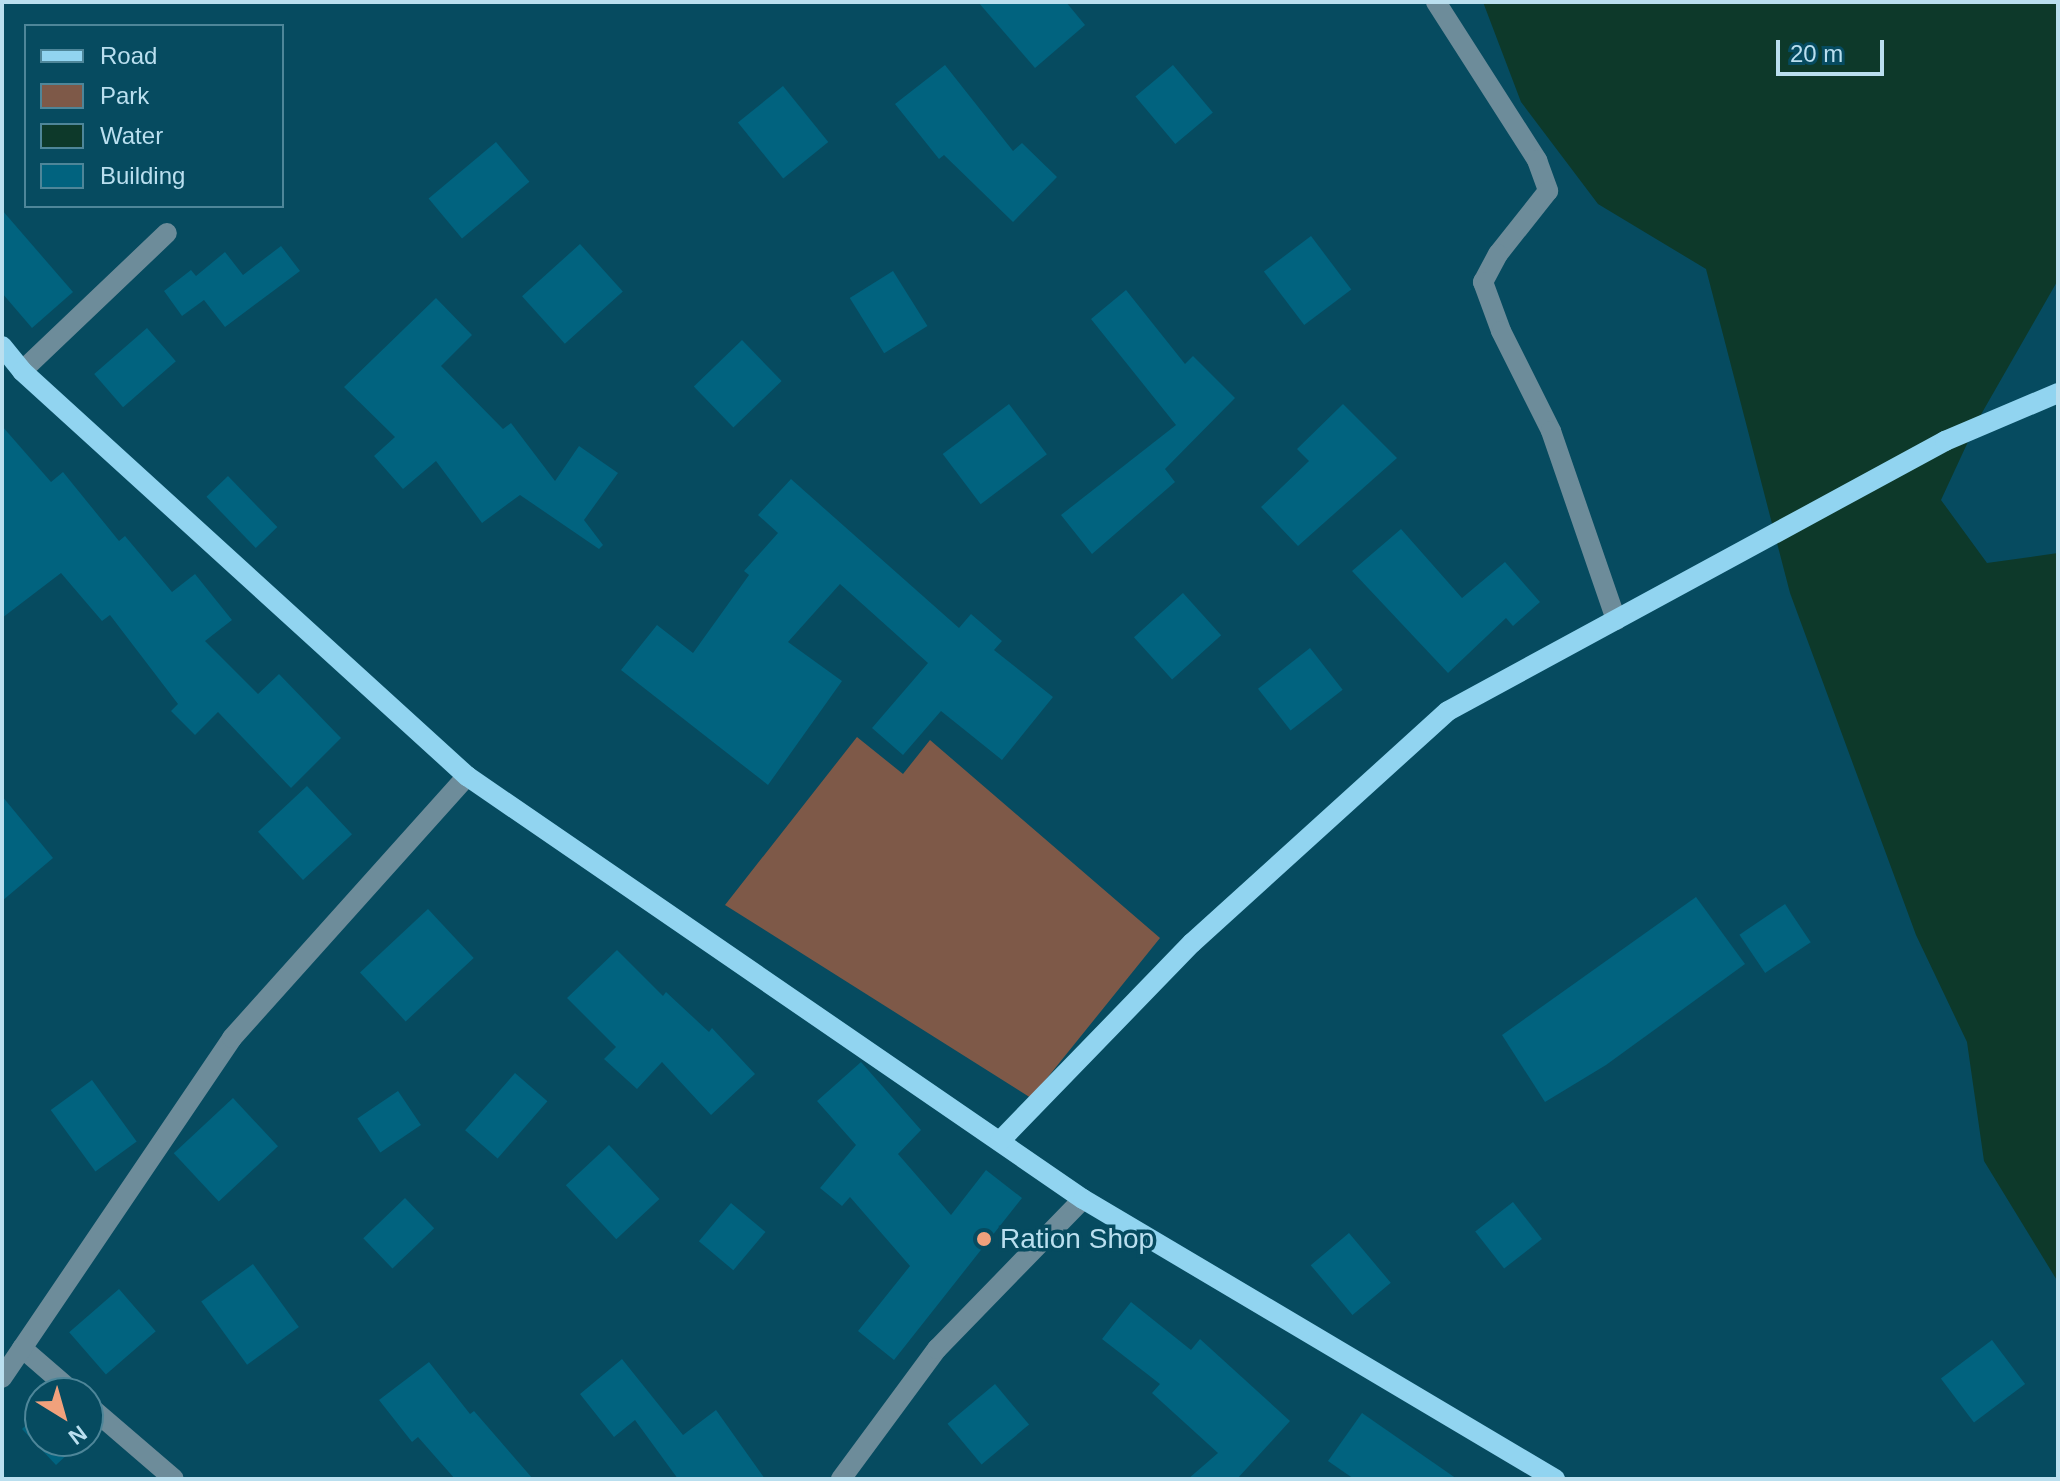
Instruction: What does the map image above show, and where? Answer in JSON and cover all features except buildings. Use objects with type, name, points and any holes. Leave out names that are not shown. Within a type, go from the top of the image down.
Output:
[{"type":"main road","points":[[2,346],[22,371],[467,776],[1083,1199],[1555,1479]]},
{"type":"main road","points":[[1000,1141],[1192,943],[1448,711],[1945,441],[2058,393]]},
{"type":"street","points":[[1436,2],[1537,160],[1548,191],[1498,254],[1483,282],[1501,331],[1551,431],[1616,620]]},
{"type":"street","points":[[22,371],[167,233]]},
{"type":"street","points":[[2,1378],[232,1038],[467,776]]},
{"type":"street","points":[[841,1479],[937,1349],[1083,1199]]},
{"type":"street","points":[[22,1348],[56,1377]]},
{"type":"street","points":[[104,1419],[174,1479]]},
{"type":"green space","points":[[857,737],[903,774],[930,740],[1160,938],[1031,1098],[725,905]]},
{"type":"water","points":[[1483,2],[2058,2],[2058,280],[1979,418],[1941,500],[1987,563],[2058,553],[2058,1282],[1984,1161],[1967,1042],[1916,935],[1790,593],[1706,269],[1598,204],[1521,102]]},
{"type":"place","name":"Ration Shop","points":[[984,1239]]}]
